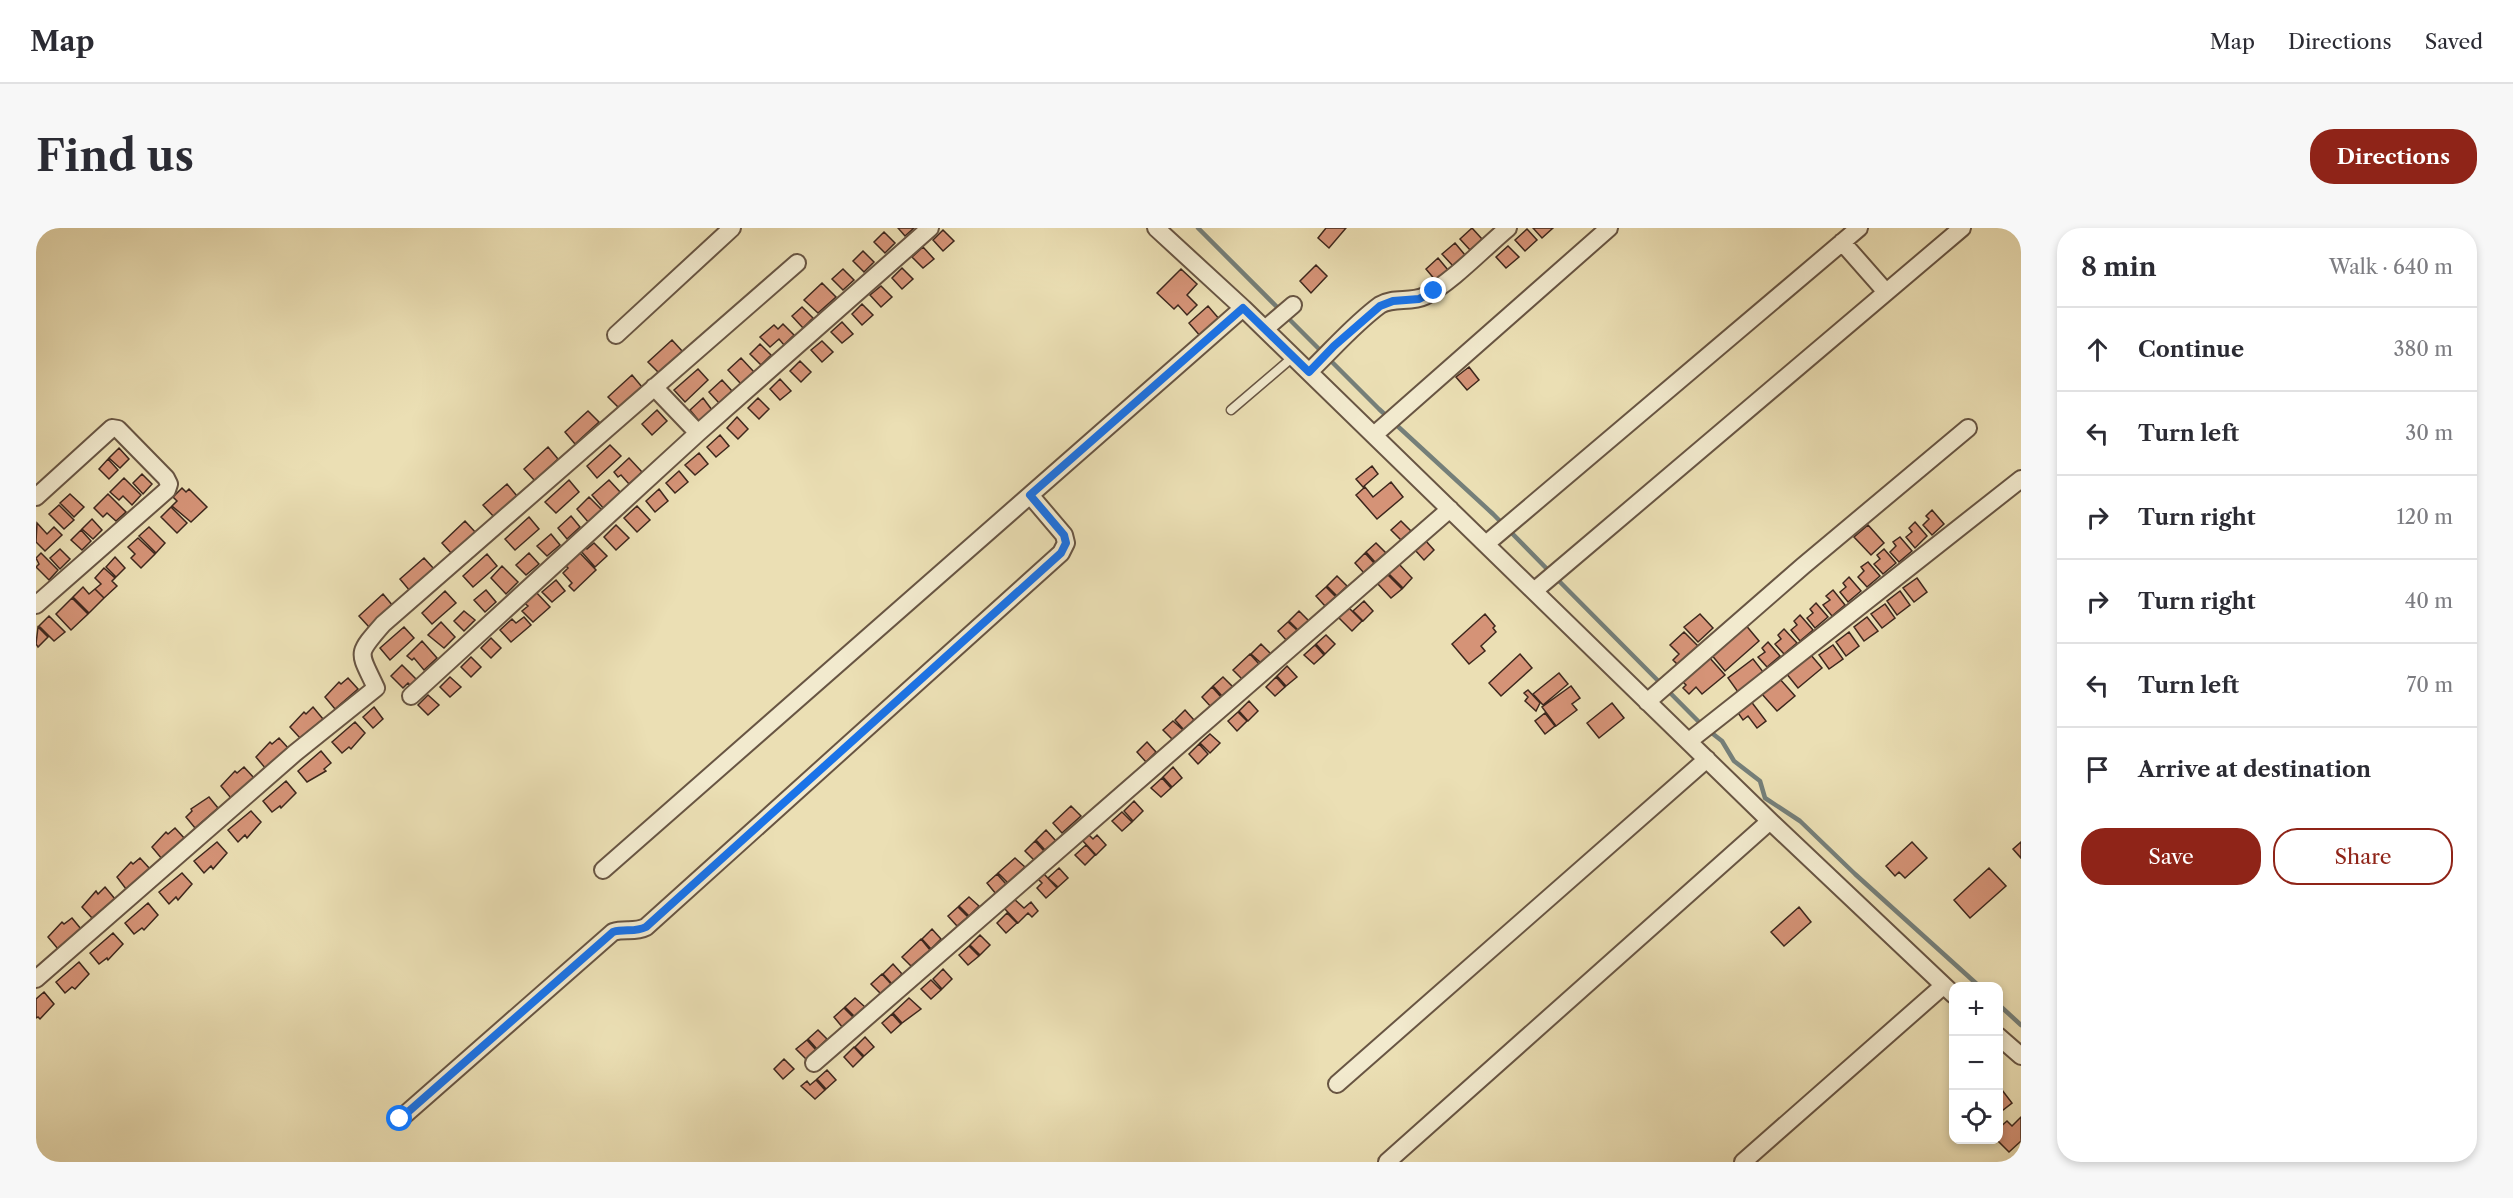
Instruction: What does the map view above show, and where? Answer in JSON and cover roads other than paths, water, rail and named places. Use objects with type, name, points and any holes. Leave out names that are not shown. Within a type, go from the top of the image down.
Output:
[{"type":"street","points":[[616,335],[732,228]]},
{"type":"street","points":[[411,696],[698,434],[930,228]]},
{"type":"street","points":[[1156,228],[1243,308],[1270,325],[1293,357],[1313,367],[1379,431],[1450,509],[1492,539],[1691,739],[1707,759],[1948,990],[1743,1162]]},
{"type":"street","points":[[1313,367],[1385,303],[1419,299],[1434,291],[1508,228]]},
{"type":"street","points":[[1379,431],[1609,228]]},
{"type":"street","points":[[1492,539],[1859,228]]},
{"type":"street","points":[[1540,586],[1962,228]]},
{"type":"street","points":[[1842,242],[1886,292]]},
{"type":"street","points":[[36,979],[295,753],[376,688],[361,656],[363,647],[383,624],[797,262]]},
{"type":"street","points":[[1270,325],[1292,306]]},
{"type":"street","points":[[603,870],[1243,308]]},
{"type":"street","points":[[654,387],[698,434]]},
{"type":"street","points":[[36,497],[112,428],[118,429],[166,478],[169,484],[167,489],[36,605]]},
{"type":"street","points":[[1651,699],[1672,678],[1968,428]]},
{"type":"street","points":[[1691,739],[2021,479]]},
{"type":"street","points":[[400,1119],[613,932],[622,929],[635,932],[646,927],[1061,553],[1066,543],[1064,535],[1030,495]]},
{"type":"street","points":[[814,1063],[1450,509]]},
{"type":"street","points":[[1337,1084],[1707,759]]},
{"type":"street","points":[[1387,1162],[1770,821]]},
{"type":"street","points":[[2003,1040],[2021,1056]]},
{"type":"lane","points":[[1231,410],[1293,357]]},
{"type":"waterway","points":[[1198,228],[1281,311]]},
{"type":"waterway","points":[[1287,317],[1379,409],[1493,514],[1550,572]]},
{"type":"waterway","points":[[1556,578],[1702,725]]},
{"type":"waterway","points":[[1708,730],[1722,741],[1734,761],[1760,781],[1765,798],[1800,821],[1975,982]]},
{"type":"waterway","points":[[2003,1009],[2021,1025]]}]
